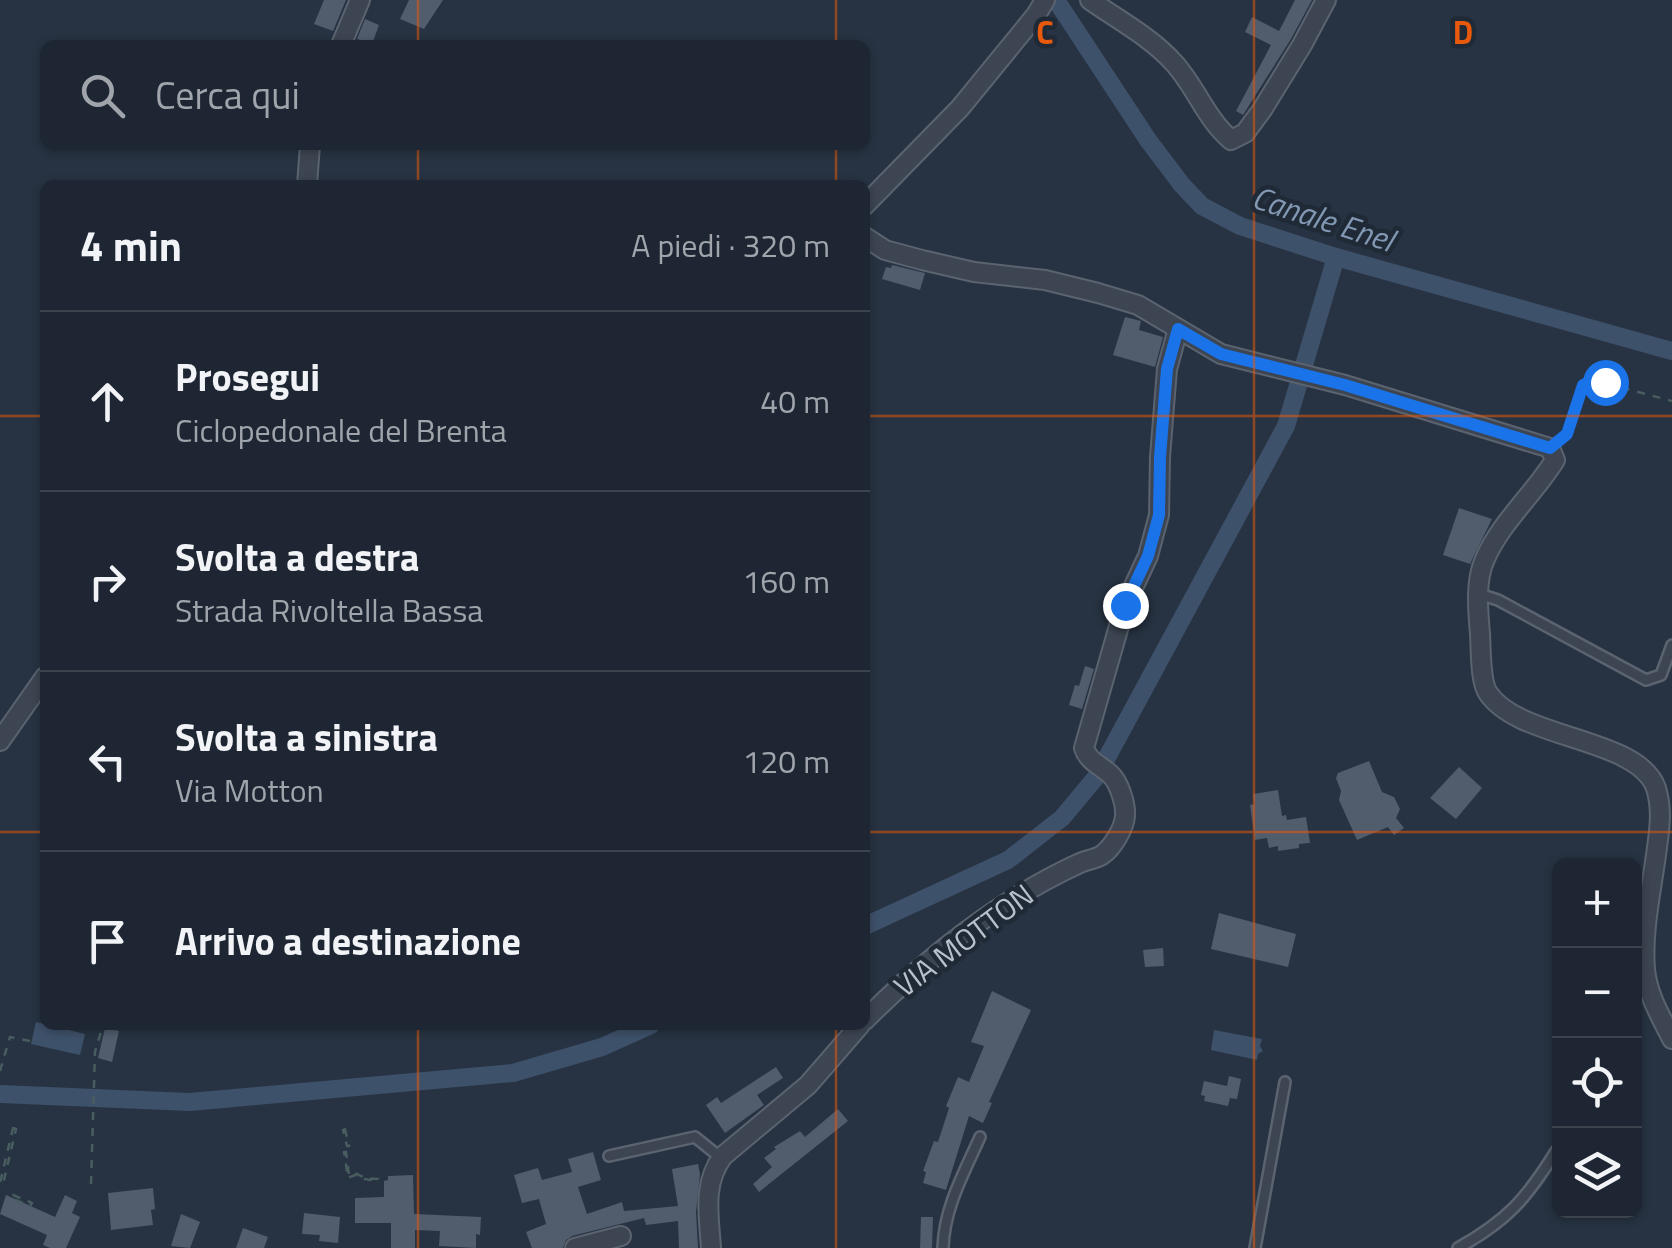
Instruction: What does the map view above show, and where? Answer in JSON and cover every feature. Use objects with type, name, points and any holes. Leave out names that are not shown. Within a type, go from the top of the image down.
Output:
[{"type":"street","points":[[343,40],[360,0]]},
{"type":"street","points":[[870,200],[960,108],[1045,0]]},
{"type":"street","points":[[1090,0],[1173,62],[1216,128],[1231,140],[1245,133],[1262,110],[1326,0]]},
{"type":"street","points":[[306,180],[310,150]]},
{"type":"street","points":[[870,240],[885,250],[922,260],[974,272],[1045,280],[1138,305],[1221,354],[1311,376],[1550,448],[1554,460],[1545,476],[1495,538],[1482,564],[1478,606],[1485,690],[1500,707],[1526,721],[1638,764],[1654,782],[1662,807],[1645,970],[1654,1002],[1672,1039]]},
{"type":"street","name":"VIA MOTTON","points":[[870,1016],[898,987],[1007,902],[1102,855],[1125,818],[1114,777],[1086,756],[1084,748],[1125,605],[1148,556],[1159,515],[1167,369],[1178,329]]},
{"type":"street","points":[[0,741],[40,684]]},
{"type":"street","name":"VIA MOTTON","points":[[721,1158],[808,1085],[857,1030]]},
{"type":"street","points":[[711,1248],[710,1179],[721,1158]]},
{"type":"street","points":[[575,1248],[621,1236]]},
{"type":"lane","points":[[1479,594],[1498,600],[1646,680],[1661,675],[1672,645]]},
{"type":"lane","points":[[1255,1248],[1285,1082]]},
{"type":"lane","points":[[609,1156],[695,1137],[721,1158]]},
{"type":"lane","points":[[943,1248],[950,1206],[980,1137]]},
{"type":"lane","points":[[1458,1248],[1490,1230],[1520,1204],[1552,1158]]},
{"type":"path","points":[[1550,448],[1567,434],[1583,385],[1593,380],[1672,401]]},
{"type":"path","points":[[92,1184],[96,1052],[102,1030]]},
{"type":"path","points":[[0,1071],[10,1037],[30,1041]]},
{"type":"path","points":[[13,1128],[16,1129],[3,1184],[0,1183],[13,1128]]},
{"type":"path","points":[[344,1152],[349,1175],[355,1173],[378,1181],[355,1175],[348,1178],[344,1152]]},
{"type":"water","points":[[36,1022],[40,1023],[40,1030],[85,1034],[80,1055],[31,1044]]},
{"type":"water","points":[[1214,1030],[1262,1039],[1263,1051],[1257,1060],[1211,1050]]},
{"type":"building","points":[[324,0],[346,0],[333,31],[314,24]]},
{"type":"building","points":[[409,0],[443,0],[424,29],[400,19]]},
{"type":"building","points":[[1295,0],[1312,0],[1243,115],[1236,111],[1271,45],[1245,32],[1252,17],[1279,31]]},
{"type":"building","points":[[365,19],[379,25],[373,40],[357,39]]},
{"type":"building","points":[[886,267],[925,273],[920,290],[882,279]]},
{"type":"building","points":[[1125,317],[1141,321],[1139,330],[1163,337],[1155,367],[1113,355]]},
{"type":"building","points":[[1459,508],[1492,519],[1470,564],[1443,555]]},
{"type":"building","points":[[1085,666],[1094,669],[1082,709],[1069,705]]},
{"type":"building","points":[[1369,761],[1382,792],[1394,797],[1400,809],[1396,818],[1404,828],[1394,835],[1388,827],[1357,840],[1339,800],[1341,791],[1336,778],[1338,773]]},
{"type":"building","points":[[1459,767],[1482,788],[1456,819],[1430,798]]},
{"type":"building","points":[[1278,790],[1282,816],[1286,815],[1287,820],[1306,817],[1310,843],[1278,851],[1278,846],[1269,848],[1267,838],[1255,840],[1250,805],[1254,804],[1253,794]]},
{"type":"building","points":[[1219,913],[1296,934],[1288,967],[1211,949]]},
{"type":"building","points":[[1163,948],[1164,966],[1145,967],[1143,950]]},
{"type":"building","points":[[992,991],[1031,1010],[983,1123],[969,1116],[946,1190],[923,1183],[923,1171],[934,1141],[938,1142],[958,1077],[969,1082],[984,1046],[971,1042]]},
{"type":"building","points":[[105,1030],[119,1031],[112,1062],[98,1058]]},
{"type":"building","points":[[776,1067],[783,1078],[757,1095],[764,1105],[725,1133],[706,1105],[717,1097],[721,1103]]},
{"type":"building","points":[[1229,1076],[1241,1079],[1237,1099],[1230,1098],[1228,1106],[1204,1101],[1204,1081],[1227,1086]]},
{"type":"building","points":[[838,1109],[848,1121],[759,1192],[753,1184],[772,1167],[764,1158],[774,1147],[800,1131],[805,1137]]},
{"type":"building","points":[[593,1152],[601,1180],[578,1187],[587,1214],[622,1202],[624,1211],[678,1206],[672,1169],[698,1164],[698,1248],[679,1248],[678,1221],[646,1225],[644,1218],[572,1236],[563,1248],[532,1248],[526,1232],[546,1224],[539,1199],[522,1203],[514,1175],[538,1168],[542,1180],[572,1172],[568,1159]]},
{"type":"building","points":[[413,1175],[414,1214],[481,1217],[476,1248],[439,1246],[440,1231],[415,1230],[415,1248],[391,1248],[391,1223],[355,1223],[355,1198],[384,1197],[388,1176]]},
{"type":"building","points":[[153,1188],[153,1225],[111,1230],[108,1193]]},
{"type":"building","points":[[6,1195],[55,1217],[65,1195],[77,1201],[72,1213],[80,1217],[66,1248],[43,1245],[47,1235],[0,1214]]},
{"type":"building","points":[[304,1213],[340,1217],[338,1243],[319,1241],[320,1235],[302,1234]]},
{"type":"building","points":[[181,1214],[200,1222],[190,1248],[171,1246]]},
{"type":"building","points":[[921,1217],[933,1217],[932,1248],[920,1248]]},
{"type":"building","points":[[243,1228],[268,1237],[264,1248],[236,1248]]},
{"type":"waterway","name":"Canale Enel","points":[[1056,0],[1148,140],[1202,206],[1240,226],[1336,257],[1672,351]]},
{"type":"waterway","points":[[870,924],[1008,860],[1062,818],[1097,776],[1286,426],[1336,257]]},
{"type":"waterway","points":[[0,1094],[190,1102],[513,1073],[602,1047],[640,1030]]},
{"type":"route","points":[[1125,605],[1148,556],[1159,515],[1167,369],[1178,329],[1221,354],[1345,385],[1550,448],[1567,434],[1583,385],[1593,380],[1605,382]]}]
